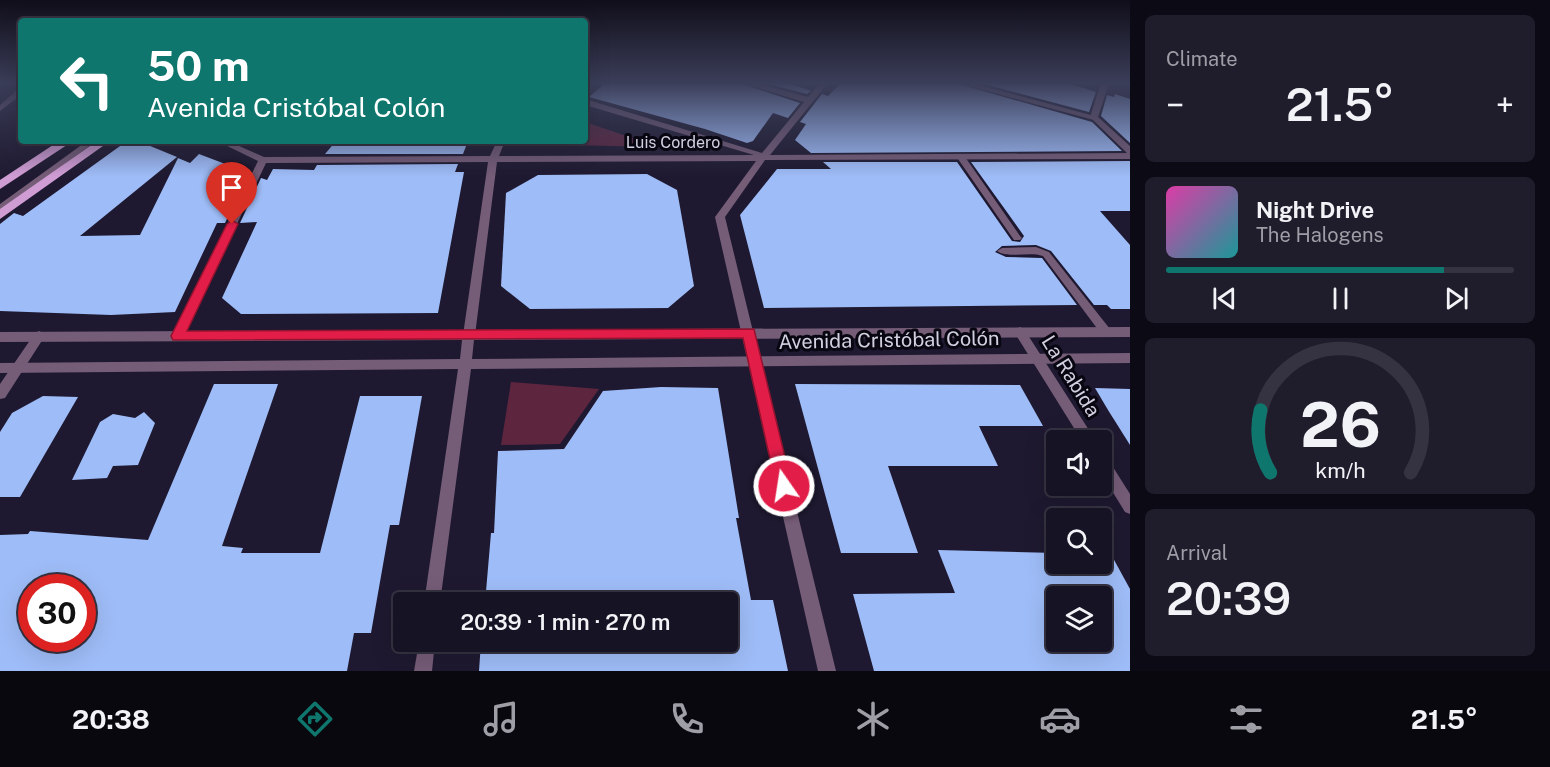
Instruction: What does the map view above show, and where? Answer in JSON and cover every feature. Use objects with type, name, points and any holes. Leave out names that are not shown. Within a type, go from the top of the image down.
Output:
[{"type":"main road","points":[[0,185],[62,144]]},
{"type":"main road","points":[[0,215],[100,144]]},
{"type":"street","points":[[627,114],[752,151],[763,157]]},
{"type":"street","points":[[797,114],[720,217],[827,671]]},
{"type":"street","points":[[1083,114],[1094,117],[1130,151]]},
{"type":"street","name":"Luis Cordero","points":[[228,144],[263,160],[1130,156]]},
{"type":"street","points":[[434,592],[494,158],[500,144]]},
{"type":"street","points":[[178,336],[263,160]]},
{"type":"street","name":"La Rabida","points":[[1020,332],[1082,430]]},
{"type":"street","name":"Avenida Cristóbal Colón","points":[[0,337],[1130,332]]},
{"type":"street","points":[[0,394],[39,336]]},
{"type":"street","name":"Avenida Cristóbal Colón","points":[[0,368],[1130,358]]},
{"type":"street","points":[[1112,478],[1130,507]]},
{"type":"street","points":[[423,671],[426,652]]},
{"type":"lane","points":[[0,200],[82,144]]},
{"type":"lane","points":[[0,208],[88,144]]},
{"type":"lane","points":[[960,156],[1017,238]]},
{"type":"lane","points":[[1002,251],[1036,250],[1046,255],[1106,332]]},
{"type":"shaded area","points":[[588,123],[659,147],[523,144],[588,144]]},
{"type":"shaded area","points":[[511,382],[599,389],[560,444],[501,445]]},
{"type":"building","points":[[652,114],[772,114],[753,141],[747,143]]},
{"type":"building","points":[[777,114],[791,114],[788,118]]},
{"type":"building","points":[[806,114],[1065,114],[1092,122],[1122,151],[811,153],[795,140],[806,124],[800,122]]},
{"type":"building","points":[[1130,114],[1130,143],[1101,116]]},
{"type":"building","points":[[123,144],[145,144],[177,157],[80,236],[140,235],[178,158],[190,163],[199,154],[249,173],[225,223],[217,223],[175,312],[111,315],[0,311],[0,224],[14,213],[23,216]]},
{"type":"building","points":[[333,144],[467,144],[463,154],[325,154]]},
{"type":"building","points":[[1130,161],[1130,211],[1100,211],[1130,245],[1130,309],[1111,309],[1107,305],[1094,305],[1051,251],[1036,245],[1002,246],[995,252],[1006,257],[1042,258],[1077,305],[764,308],[740,215],[777,169],[831,169],[823,162],[957,162],[1012,241],[1020,242],[1024,236],[971,162]]},
{"type":"building","points":[[458,164],[455,172],[464,172],[438,313],[241,314],[222,298],[257,222],[240,223],[261,178],[267,180],[273,169],[314,170],[317,165]]},
{"type":"building","points":[[647,174],[677,190],[694,286],[668,308],[530,309],[501,286],[506,193],[538,175]]},
{"type":"building","points":[[214,384],[278,384],[222,546],[243,548],[241,553],[320,553],[360,396],[422,396],[399,525],[390,525],[371,633],[354,633],[347,671],[0,671],[0,535],[28,534],[30,531],[148,540]]},
{"type":"building","points":[[795,384],[1020,385],[1043,426],[979,426],[998,466],[888,466],[918,553],[841,553]]},
{"type":"building","points":[[661,387],[718,388],[739,518],[736,518],[751,600],[773,600],[788,671],[479,671],[480,652],[738,652],[738,592],[486,592],[491,533],[494,533],[498,451],[564,449],[603,391]]},
{"type":"building","points":[[1095,388],[1130,389],[1130,445],[1108,410]]},
{"type":"building","points":[[43,396],[78,397],[20,497],[0,497],[0,432],[12,413]]},
{"type":"building","points":[[144,412],[155,423],[138,465],[113,466],[107,478],[72,480],[100,422],[113,414],[135,418]]},
{"type":"building","points":[[938,550],[1046,553],[1046,574],[1112,574],[1112,556],[1130,589],[1130,671],[874,671],[853,594],[955,593]]},
{"type":"route","points":[[232,224],[178,336],[749,333],[784,486]]}]
